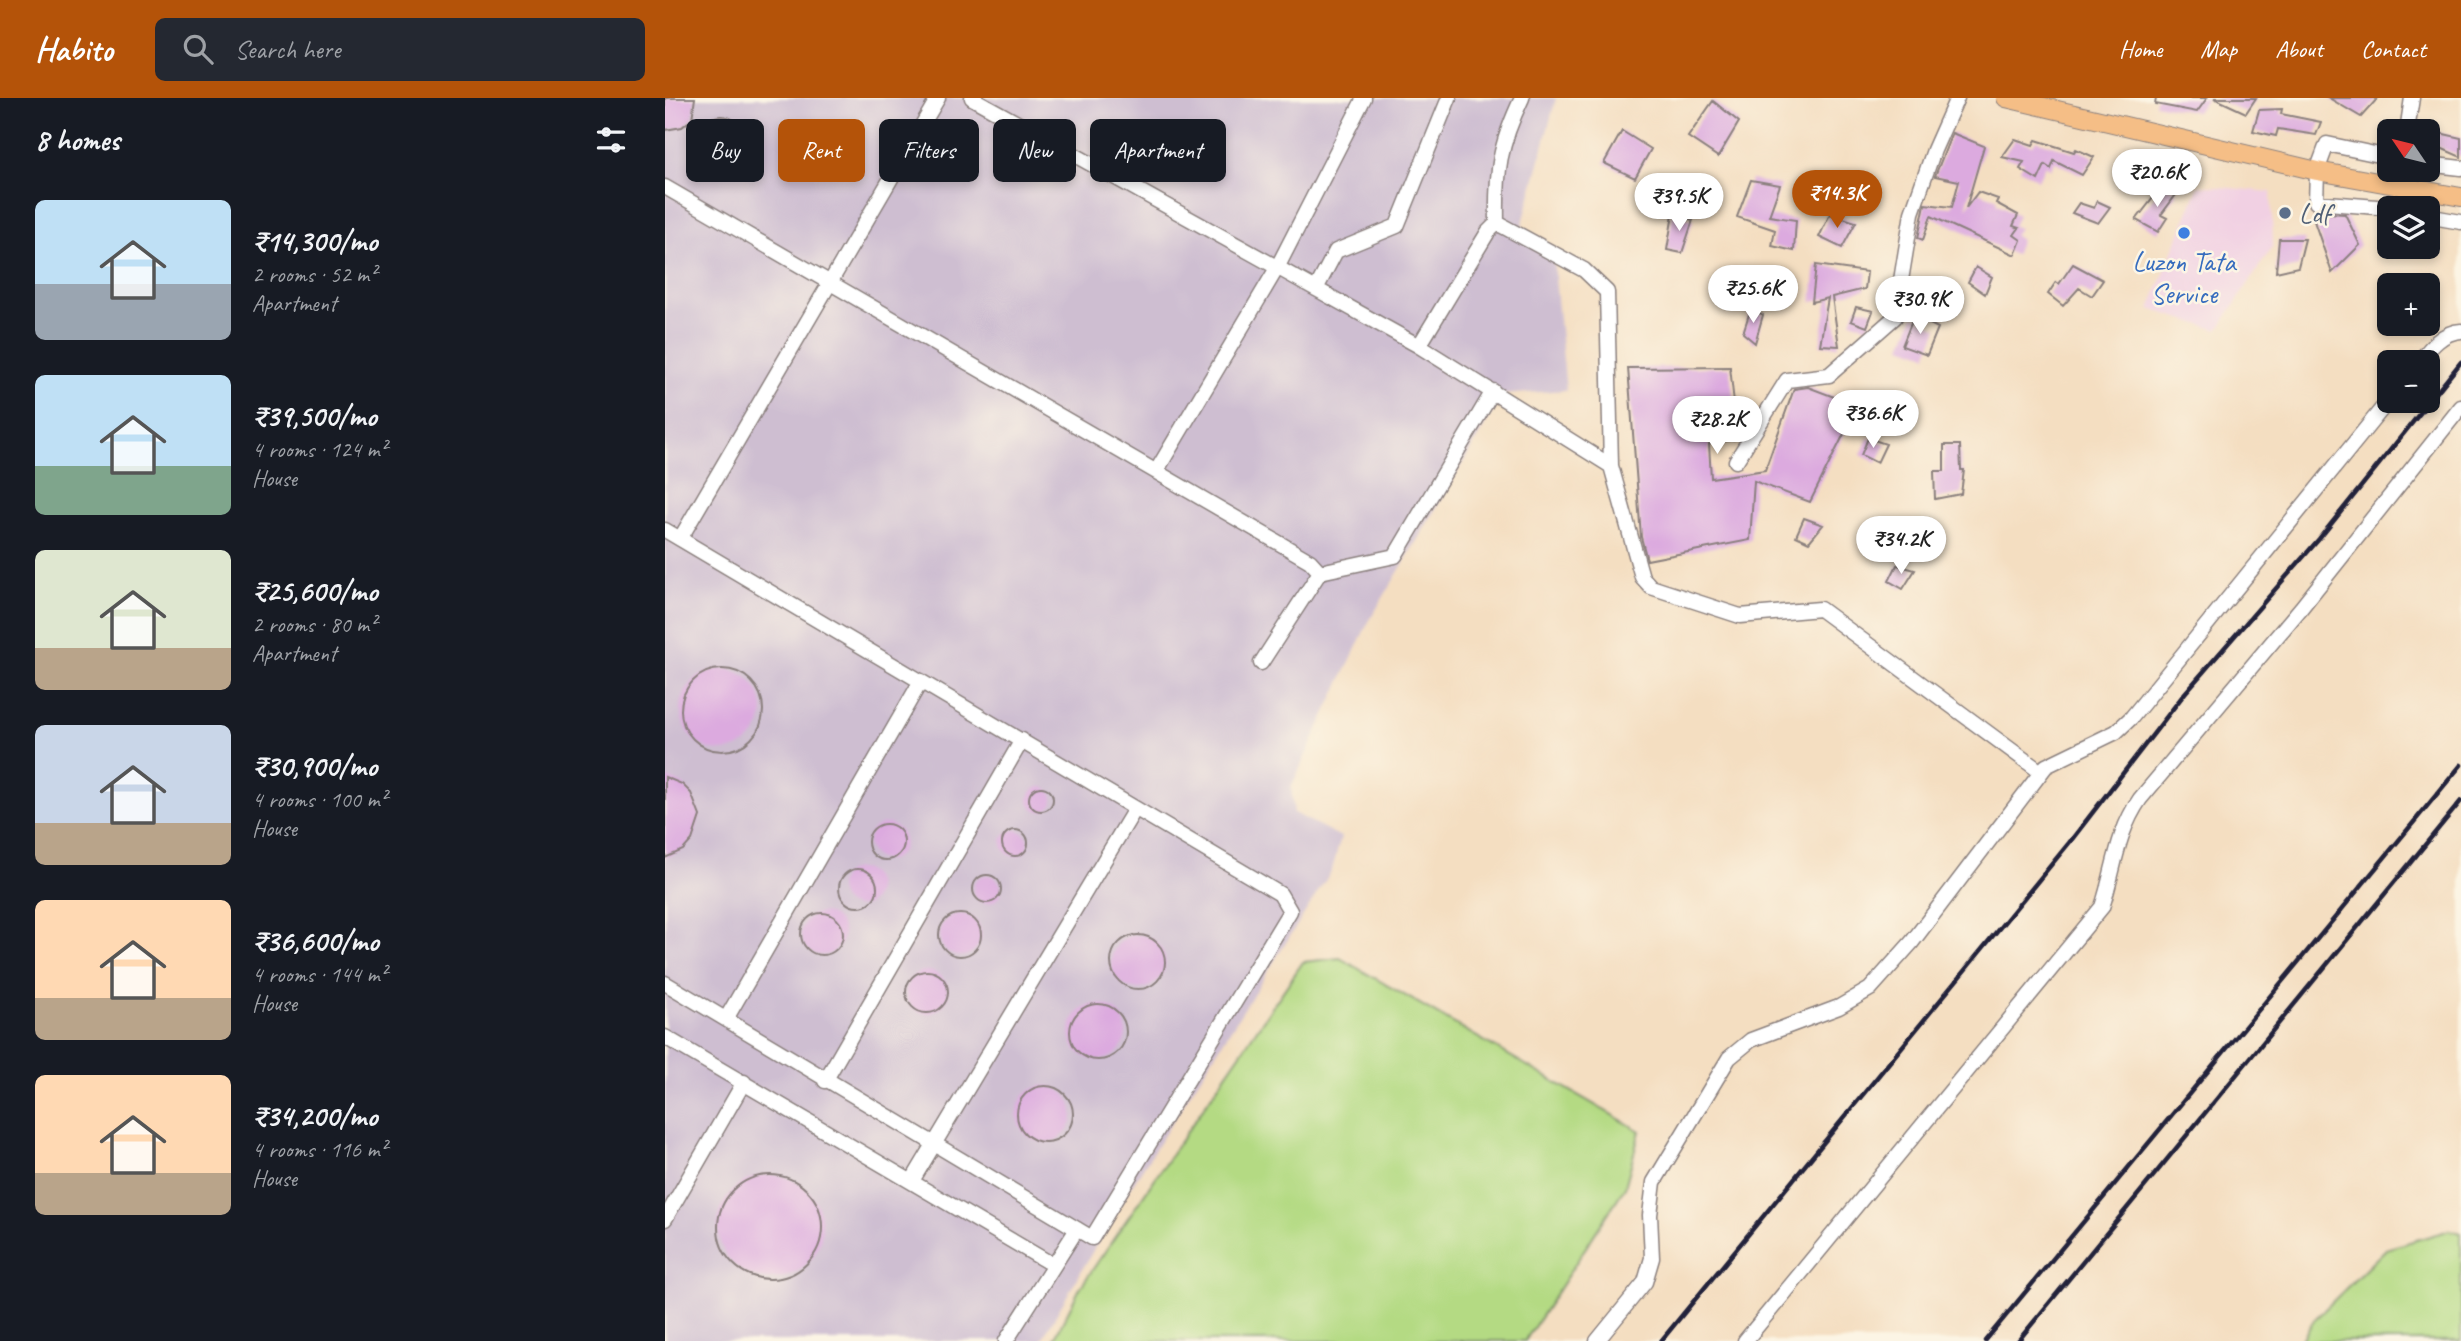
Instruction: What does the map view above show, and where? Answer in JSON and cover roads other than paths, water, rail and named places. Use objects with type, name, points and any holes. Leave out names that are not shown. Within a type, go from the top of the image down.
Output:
[{"type":"main road","points":[[2006,98],[2317,171],[2461,197]]},
{"type":"street","points":[[680,539],[938,98]]},
{"type":"street","points":[[972,98],[1419,346],[1611,466]]},
{"type":"street","points":[[1157,470],[1277,268],[1364,98]]},
{"type":"street","points":[[1316,289],[1336,251],[1397,226],[1449,98]]},
{"type":"street","points":[[1419,346],[1488,233],[1497,223],[1496,173],[1509,124],[1522,98]]},
{"type":"street","points":[[1736,461],[1787,380],[1829,375],[1895,317],[1912,213],[1934,150],[1957,98]]},
{"type":"street","points":[[2408,119],[2411,98]]},
{"type":"street","points":[[2377,155],[2327,144],[2317,171],[2316,202],[2377,207]]},
{"type":"street","points":[[2440,166],[2461,168]]},
{"type":"street","points":[[665,187],[1157,470],[1310,561],[1320,572]]},
{"type":"street","points":[[2440,218],[2461,222]]},
{"type":"street","points":[[1497,223],[1584,270],[1607,292],[1611,466],[1642,577],[1651,587],[1741,616],[1820,609],[2041,772]]},
{"type":"street","points":[[2431,350],[2444,336],[2461,331]]},
{"type":"street","points":[[1261,663],[1320,572],[1395,556],[1493,391]]},
{"type":"street","points":[[1745,1341],[2102,907],[2117,855],[2119,836],[2140,799],[2309,598],[2461,407]]},
{"type":"street","points":[[1597,1341],[1645,1282],[1652,1258],[1650,1215],[1654,1182],[1730,1058],[1741,1046],[1766,1033],[1839,1007],[1882,978],[2046,766],[2116,732],[2131,717],[2378,413]]},
{"type":"street","points":[[665,530],[1280,894],[1290,911],[1092,1238],[936,1143],[825,1081],[665,983]]},
{"type":"street","points":[[726,1019],[921,681]]},
{"type":"street","points":[[825,1081],[1022,740]]},
{"type":"street","points":[[912,1181],[1135,808]]},
{"type":"street","points":[[665,1037],[1053,1265]]},
{"type":"street","points":[[665,1219],[744,1082]]},
{"type":"street","points":[[1006,1341],[1077,1229]]},
{"type":"railway","points":[[1661,1341],[2069,843],[2185,693],[2319,539],[2461,362]]},
{"type":"railway","points":[[1985,1341],[2461,765]]},
{"type":"railway","points":[[2018,1341],[2461,801]]},
{"type":"place","name":"Ldf","points":[[2285,213]]},
{"type":"place","name":"Luzon Tata Service","points":[[2184,233]]}]
